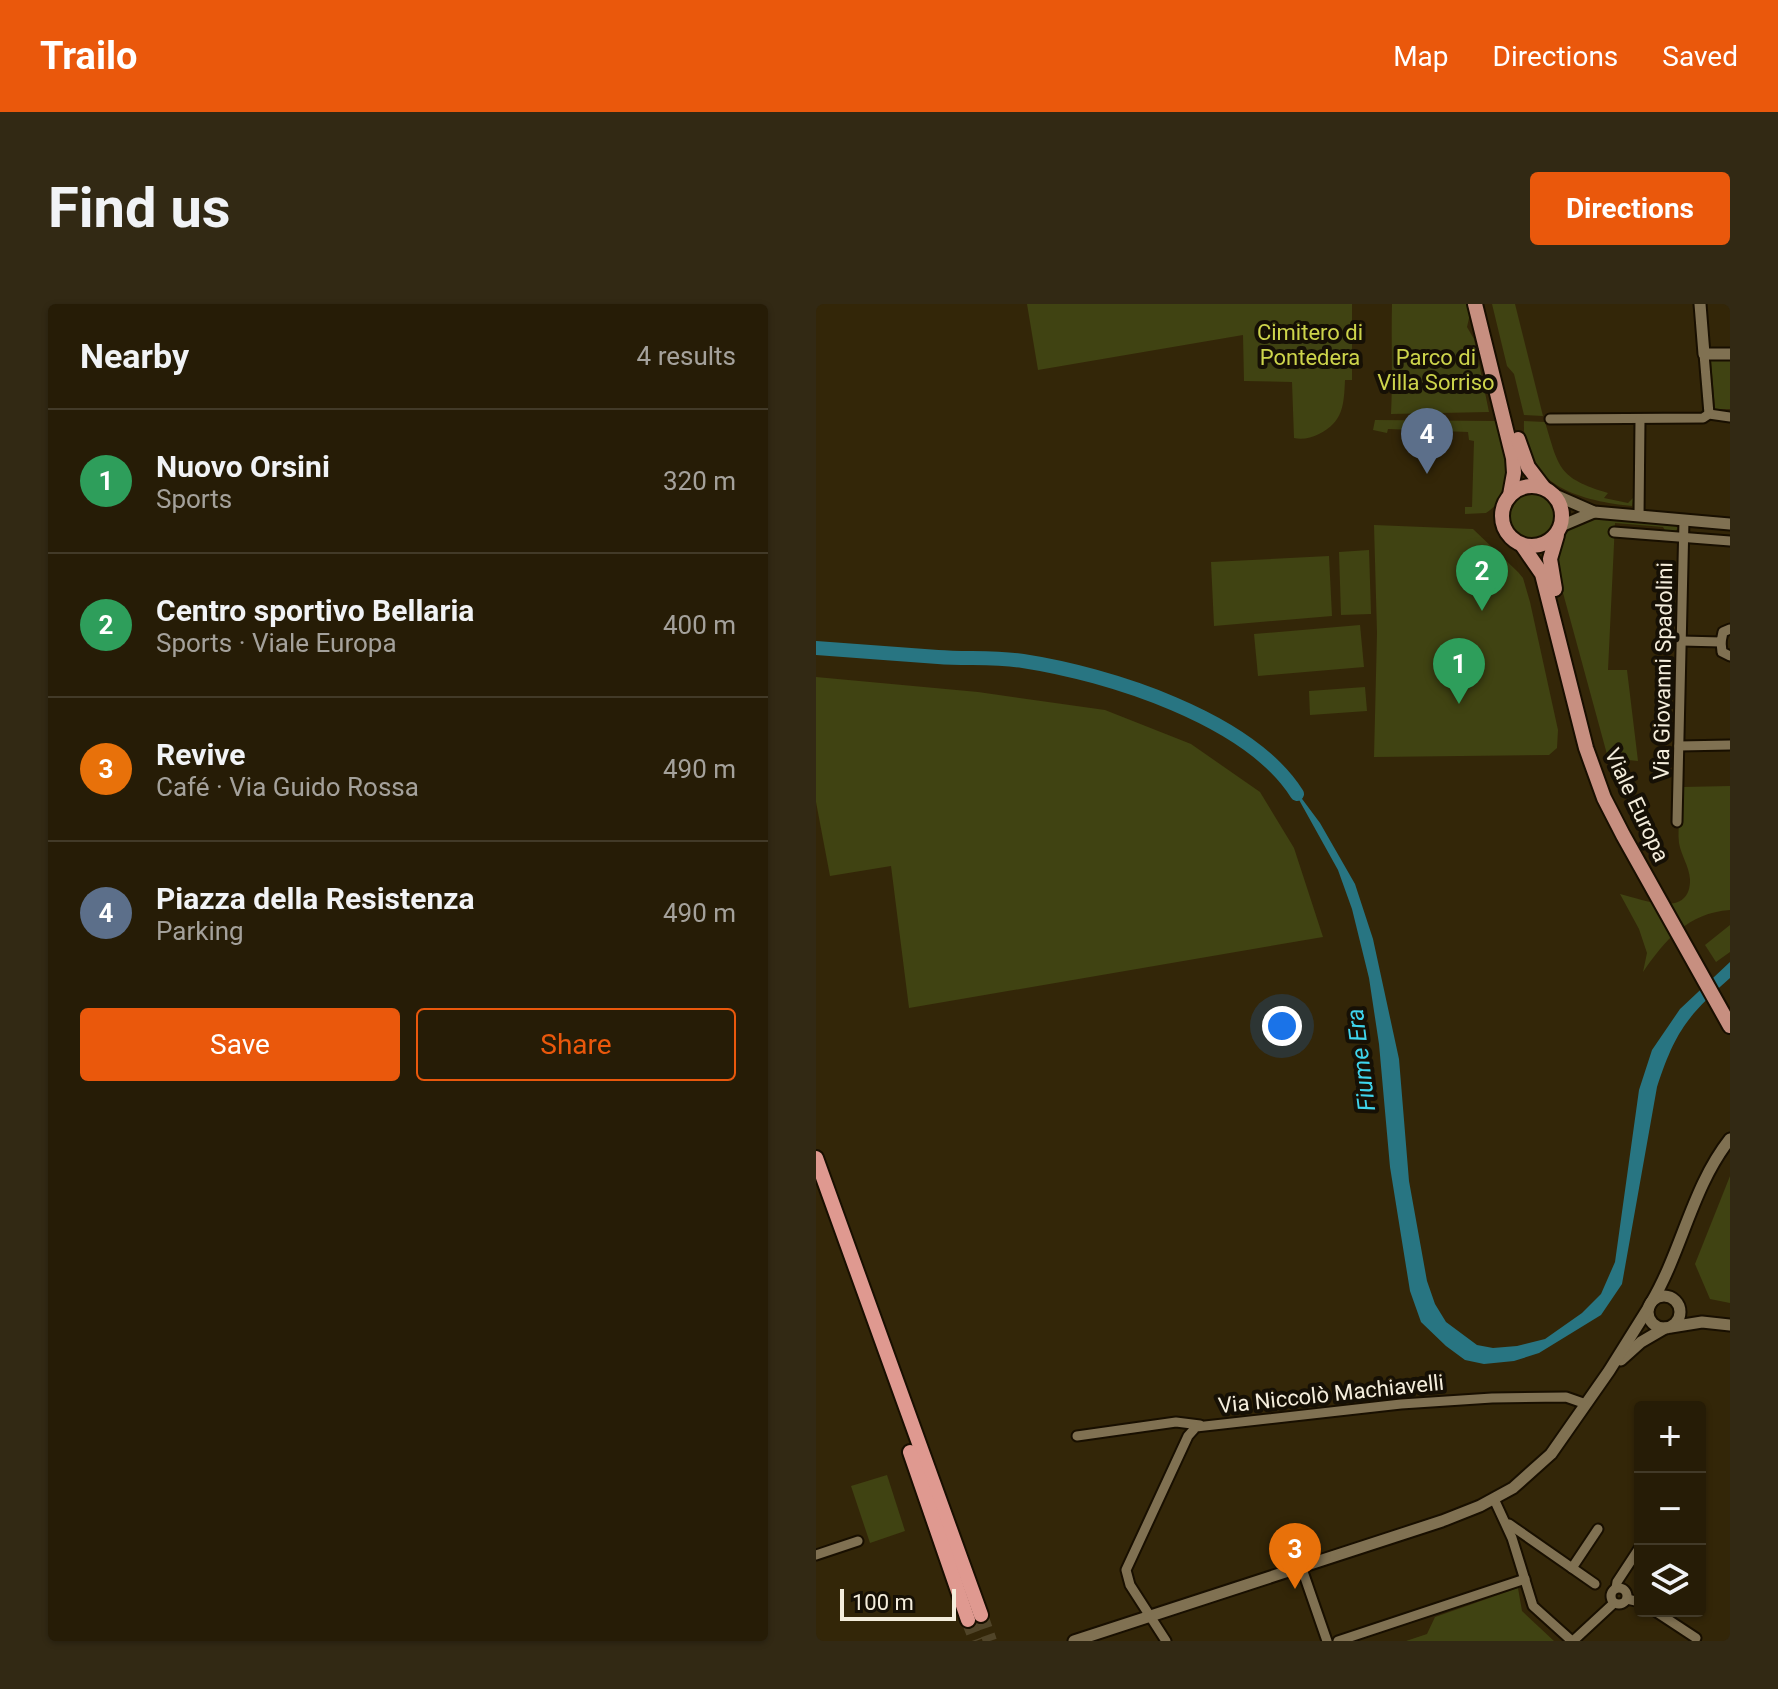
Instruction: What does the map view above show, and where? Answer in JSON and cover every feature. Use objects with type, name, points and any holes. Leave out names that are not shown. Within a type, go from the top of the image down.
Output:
[{"type":"highway","points":[[816,1158],[975,1618],[816,1184]]},
{"type":"main road","name":"Viale Europa","points":[[1475,304],[1515,470],[1510,495],[1503,509],[1503,525],[1511,537],[1522,545],[1542,574],[1583,735],[1596,778],[1613,817],[1730,1007]]},
{"type":"main road","name":"Viale Europa","points":[[1484,304],[1523,455],[1530,471],[1562,509],[1550,559],[1551,572],[1594,740],[1617,804],[1652,878],[1730,1026]]},
{"type":"main road","points":[[1510,495],[1526,486],[1548,491]]},
{"type":"main road","points":[[1522,545],[1541,545],[1559,530]]},
{"type":"street","points":[[1700,304],[1709,414]]},
{"type":"street","points":[[1704,354],[1730,354]]},
{"type":"street","points":[[1550,419],[1640,420],[1703,418],[1709,414],[1730,417]]},
{"type":"street","points":[[1639,516],[1640,420]]},
{"type":"street","points":[[1548,491],[1594,512],[1730,524]]},
{"type":"street","points":[[1559,530],[1594,512]]},
{"type":"street","name":"Via Giovanni Spadolini","points":[[1677,822],[1684,520]]},
{"type":"street","points":[[1614,532],[1730,541]]},
{"type":"street","points":[[1730,629],[1723,632],[1721,642],[1722,652],[1730,656]]},
{"type":"street","points":[[1682,641],[1721,642]]},
{"type":"street","points":[[1679,746],[1730,745]]},
{"type":"street","points":[[1074,1641],[1442,1521],[1494,1499],[1522,1481],[1551,1454],[1650,1305],[1669,1270],[1701,1189],[1730,1139]]},
{"type":"street","points":[[1609,1371],[1641,1342],[1668,1327],[1679,1315],[1670,1288],[1669,1270]]},
{"type":"street","points":[[1650,1305],[1660,1297],[1676,1303],[1687,1315],[1702,1322]]},
{"type":"street","points":[[1650,1305],[1651,1322],[1668,1327],[1702,1322],[1730,1325]]},
{"type":"street","name":"Via Niccolò Machiavelli","points":[[1166,1641],[1130,1585],[1126,1575],[1127,1564],[1188,1436],[1200,1425],[1401,1404],[1492,1398],[1566,1397],[1583,1409]]},
{"type":"street","points":[[1077,1436],[1176,1422],[1200,1425]]},
{"type":"street","points":[[1494,1499],[1507,1523],[1533,1606],[1572,1641],[1614,1603]]},
{"type":"street","points":[[1507,1523],[1595,1584]]},
{"type":"street","points":[[1572,1568],[1598,1529]]},
{"type":"street","points":[[816,1555],[858,1541]]},
{"type":"street","points":[[1614,1603],[1611,1595],[1634,1556]]},
{"type":"street","points":[[1301,1566],[1327,1641]]},
{"type":"street","points":[[1338,1641],[1525,1579]]},
{"type":"street","points":[[1616,1588],[1626,1591],[1627,1599]]},
{"type":"street","points":[[1614,1603],[1620,1604],[1627,1599],[1634,1601]]},
{"type":"street","points":[[1667,1617],[1696,1638]]},
{"type":"green space","name":"Cimitero di Pontedera","points":[[1027,304],[1352,304],[1352,380],[1345,380],[1343,405],[1333,424],[1313,437],[1294,438],[1292,382],[1244,381],[1243,335],[1038,370]]},
{"type":"green space","name":"Parco di Villa Sorriso","points":[[1392,304],[1468,304],[1470,314],[1467,327],[1474,339],[1489,412],[1391,414]]},
{"type":"green space","points":[[1492,304],[1515,304],[1543,416],[1524,415],[1514,374],[1507,366]]},
{"type":"green space","points":[[1711,361],[1730,361],[1730,409],[1715,409]]},
{"type":"green space","points":[[1375,420],[1495,421],[1506,470],[1506,483],[1496,504],[1486,513],[1465,514],[1465,507],[1472,507],[1474,441],[1469,440],[1468,432],[1388,429],[1387,433],[1373,430]]},
{"type":"green space","points":[[1524,421],[1545,422],[1558,461],[1570,476],[1608,493],[1604,498],[1628,503],[1633,498],[1632,506],[1575,494],[1543,475],[1532,461]]},
{"type":"green space","points":[[1533,490],[1551,498],[1559,516],[1551,534],[1533,542],[1515,534],[1507,516],[1515,498]]},
{"type":"green space","points":[[1594,518],[1673,524],[1678,528],[1674,533],[1666,532],[1663,527],[1615,523],[1608,670],[1627,670],[1638,761],[1608,758],[1557,571],[1558,553],[1564,536],[1576,525]]},
{"type":"green space","points":[[1374,525],[1473,529],[1523,578],[1558,730],[1557,748],[1549,755],[1374,757],[1377,633]]},
{"type":"green space","points":[[1369,550],[1371,614],[1341,615],[1339,552]]},
{"type":"green space","points":[[1329,556],[1332,616],[1214,626],[1211,562]]},
{"type":"green space","points":[[1360,625],[1364,667],[1258,676],[1254,634]]},
{"type":"green space","points":[[816,677],[978,692],[1105,710],[1191,744],[1260,792],[1294,848],[1323,937],[909,1008],[891,866],[830,876],[816,802]]},
{"type":"green space","points":[[1365,687],[1367,711],[1310,715],[1309,691]]},
{"type":"green space","points":[[1730,786],[1730,910],[1690,922],[1669,939],[1643,972],[1647,953],[1639,929],[1620,894],[1664,904],[1683,899],[1688,892],[1690,879],[1679,843],[1683,787]]},
{"type":"green space","points":[[1730,925],[1730,952],[1716,962],[1705,945]]},
{"type":"green space","points":[[1730,1176],[1730,1303],[1710,1299],[1695,1264]]},
{"type":"green space","points":[[887,1475],[905,1531],[870,1543],[851,1486]]},
{"type":"green space","points":[[1518,1588],[1522,1611],[1554,1641],[1406,1641],[1427,1634],[1435,1617]]},
{"type":"water","points":[[1288,780],[1320,823],[1355,884],[1373,939],[1399,1059],[1409,1181],[1427,1281],[1435,1304],[1446,1322],[1477,1345],[1493,1348],[1517,1346],[1545,1339],[1582,1313],[1601,1294],[1615,1262],[1639,1090],[1652,1050],[1680,1009],[1730,962],[1730,978],[1684,1026],[1657,1087],[1622,1284],[1601,1315],[1539,1353],[1514,1361],[1484,1364],[1465,1360],[1421,1322],[1410,1291],[1390,1167],[1379,1044],[1369,978],[1352,909],[1338,870]]},
{"type":"waterway","name":"Fiume Era","points":[[816,648],[1013,660],[1095,677],[1174,704],[1212,722],[1246,743],[1275,767],[1297,794]]},
{"type":"tunnel","points":[[981,1615],[990,1641]]},
{"type":"tunnel","points":[[968,1620],[976,1641]]},
{"type":"place","name":"Piazza della Resistenza","points":[[1427,474]]},
{"type":"place","name":"Centro sportivo Bellaria","points":[[1482,611]]},
{"type":"place","name":"Nuovo Orsini","points":[[1459,704]]},
{"type":"place","name":"Revive","points":[[1295,1589]]}]
